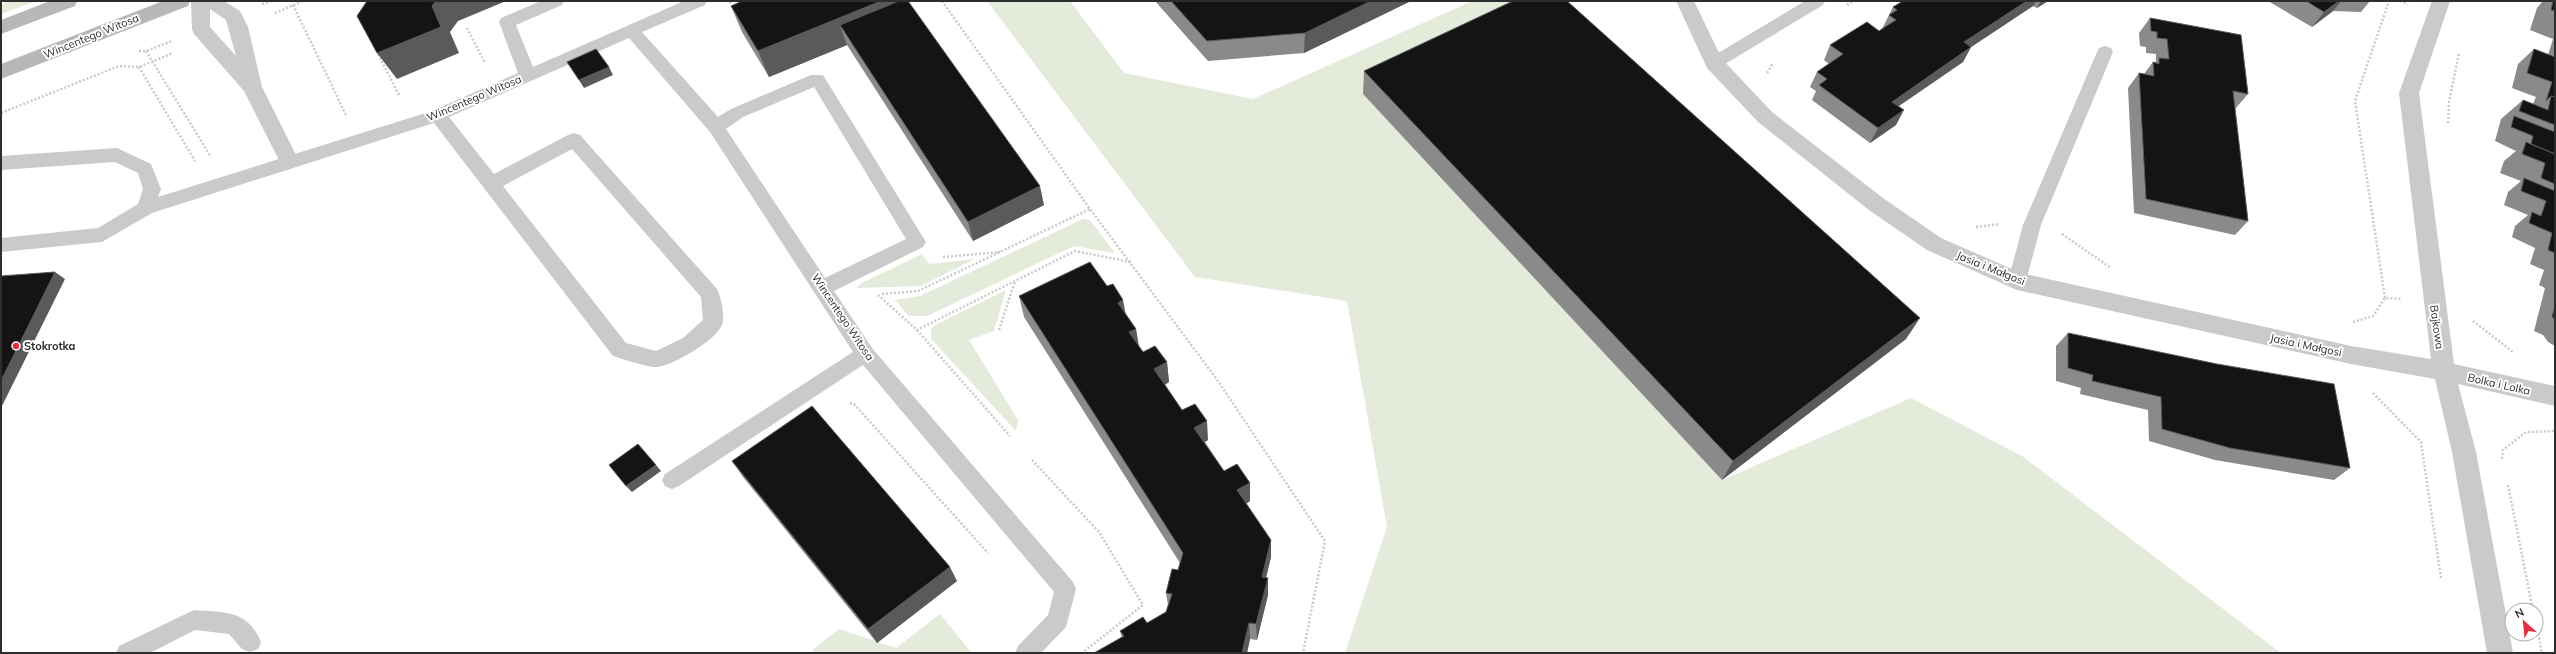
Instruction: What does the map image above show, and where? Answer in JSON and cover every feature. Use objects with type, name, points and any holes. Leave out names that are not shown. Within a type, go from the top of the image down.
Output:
[{"type":"main road","points":[[1,27],[68,1]]},
{"type":"main road","name":"Wincentego Witosa","points":[[1,72],[181,1]]},
{"type":"street","points":[[200,1],[201,29],[252,87],[290,161]]},
{"type":"street","points":[[211,1],[232,16],[239,27],[252,87]]},
{"type":"street","name":"Jasia i Małgosi","points":[[1685,1],[1714,62],[1765,117],[1876,204],[1934,244],[2017,281],[2352,355],[2444,371]]},
{"type":"street","name":"Bajkowa","points":[[2441,1],[2409,93],[2444,371],[2464,452],[2500,653]]},
{"type":"street","name":"Bolka i Lolka","points":[[2444,371],[2555,396]]},
{"type":"lane","points":[[528,76],[507,22],[556,1]]},
{"type":"lane","name":"Wincentego Witosa","points":[[1,245],[102,235],[146,208],[438,115],[699,1]]},
{"type":"lane","points":[[1714,62],[1818,1]]},
{"type":"lane","name":"Wincentego Witosa","points":[[632,31],[716,127],[865,354],[906,400],[1065,589],[1058,620],[1026,653]]},
{"type":"lane","points":[[2017,281],[2032,225],[2105,52]]},
{"type":"lane","points":[[716,127],[737,113],[817,79],[917,242],[822,288]]},
{"type":"lane","points":[[438,115],[491,184],[620,350],[657,359],[690,344],[714,323],[710,294],[574,140],[491,184]]},
{"type":"lane","points":[[1,163],[118,155],[144,169],[152,189],[146,208]]},
{"type":"lane","points":[[672,480],[865,354]]},
{"type":"lane","points":[[127,653],[194,620],[235,624],[250,642]]},
{"type":"path","points":[[275,13],[303,1]]},
{"type":"path","points":[[728,4],[734,1]]},
{"type":"path","points":[[942,1],[1090,209],[1131,262],[1218,381],[1325,541],[1303,653]]},
{"type":"path","points":[[2346,324],[2373,316],[2385,298],[2355,101],[2389,1]]},
{"type":"path","points":[[293,5],[347,118]]},
{"type":"path","points":[[467,28],[488,69]]},
{"type":"path","points":[[376,50],[401,99]]},
{"type":"path","points":[[146,51],[227,183]]},
{"type":"path","points":[[1,113],[119,66],[139,66],[173,53]]},
{"type":"path","points":[[1765,76],[1776,57]]},
{"type":"path","points":[[139,66],[199,168]]},
{"type":"path","points":[[394,101],[408,96]]},
{"type":"path","points":[[871,294],[918,291],[1004,252],[1090,209]]},
{"type":"path","points":[[1972,228],[2002,224]]},
{"type":"path","points":[[917,242],[937,258],[1004,252]]},
{"type":"path","points":[[917,330],[1075,251],[1131,262]]},
{"type":"path","points":[[999,330],[1015,280]]},
{"type":"path","points":[[878,294],[917,330],[1010,436]]},
{"type":"path","points":[[2385,298],[2404,299]]},
{"type":"path","points":[[2471,317],[2474,322],[2518,356]]},
{"type":"path","points":[[2369,390],[2380,398],[2421,442],[2441,578]]},
{"type":"path","points":[[847,402],[854,404],[990,555]]},
{"type":"path","points":[[2504,466],[2502,460],[2503,450],[2526,432],[2555,431]]},
{"type":"path","points":[[2495,458],[2502,460]]},
{"type":"path","points":[[1032,460],[1099,532],[1143,605],[1082,653]]},
{"type":"path","points":[[2507,481],[2532,602]]},
{"type":"path","points":[[2540,642],[2542,653]]},
{"type":"green space","points":[[9,1],[36,1],[1,14],[1,5]]},
{"type":"green space","points":[[987,1],[1070,1],[1124,73],[1253,99],[1472,1],[1540,1],[1722,480],[1911,398],[2022,456],[2281,653],[1345,653],[1387,527],[1347,301],[1195,277]]},
{"type":"green space","points":[[1083,219],[1090,220],[1115,253],[1074,246],[927,316],[909,316],[895,300],[920,296]]},
{"type":"green space","points":[[922,254],[929,264],[975,259],[921,286],[857,288],[860,284]]},
{"type":"green space","points":[[1006,290],[994,331],[969,340],[1018,420],[1016,431],[931,339],[931,329],[935,325]]},
{"type":"green space","points":[[940,614],[971,652],[814,653],[812,650],[839,629],[896,648]]},
{"type":"building","points":[[367,1],[436,1],[432,6],[441,27],[377,53],[357,16]]},
{"type":"building","points":[[742,1],[881,1],[758,51],[731,6]]},
{"type":"building","points":[[899,1],[908,1],[1040,186],[968,222],[840,25]]},
{"type":"building","points":[[1171,1],[1371,1],[1305,33],[1207,41]]},
{"type":"building","points":[[1513,1],[1567,1],[1920,318],[1733,461],[1364,71]]},
{"type":"building","points":[[1903,1],[2027,1],[1964,42],[1971,47],[1892,102],[1904,110],[1878,128],[1819,85],[1827,79],[1817,72],[1843,54],[1830,45],[1867,22],[1879,31],[1896,20],[1889,15],[1897,10],[1893,7]]},
{"type":"building","points":[[2306,1],[2339,1],[2324,12]]},
{"type":"building","points":[[2553,1],[2555,1],[2555,11],[2551,10]]},
{"type":"building","points":[[2150,18],[2241,35],[2248,94],[2233,91],[2248,221],[2146,199],[2139,73],[2154,76],[2153,62],[2159,64],[2159,58],[2169,59],[2167,39],[2157,38],[2157,32],[2151,31]]},
{"type":"building","points":[[596,49],[609,67],[579,80],[567,62]]},
{"type":"building","points":[[2534,49],[2555,57],[2555,97],[2551,96],[2546,101],[2552,82],[2527,73]]},
{"type":"building","points":[[2551,96],[2555,97],[2555,125],[2519,111],[2523,100],[2548,110]]},
{"type":"building","points":[[2514,116],[2555,132],[2555,154],[2531,144],[2533,136],[2511,127]]},
{"type":"building","points":[[2526,142],[2555,154],[2555,184],[2541,178],[2545,163],[2522,154]]},
{"type":"building","points":[[2524,178],[2555,191],[2555,253],[2548,250],[2552,233],[2529,223],[2532,212],[2541,216],[2546,201],[2521,191]]},
{"type":"building","points":[[1090,262],[1107,286],[1113,284],[1123,300],[1118,303],[1136,329],[1129,332],[1143,352],[1155,346],[1167,362],[1154,369],[1182,410],[1195,404],[1207,421],[1194,428],[1224,471],[1237,464],[1250,483],[1237,490],[1271,540],[1262,577],[1268,578],[1256,624],[1249,623],[1242,653],[1094,653],[1124,636],[1120,631],[1143,617],[1147,623],[1166,612],[1172,594],[1166,593],[1172,569],[1178,570],[1183,553],[1019,296]]},
{"type":"building","name":"Stokrotka","points":[[55,272],[1,381],[1,276]]},
{"type":"building","points":[[2555,306],[2555,319],[2552,317]]},
{"type":"building","points":[[2068,333],[2217,364],[2334,384],[2350,468],[2230,448],[2162,429],[2161,397],[2092,381],[2093,375],[2068,368]]},
{"type":"building","points":[[812,406],[950,567],[868,629],[732,461]]},
{"type":"building","points":[[638,444],[656,465],[626,486],[609,465]]},
{"type":"place","name":"Stokrotka","points":[[16,346]]}]
